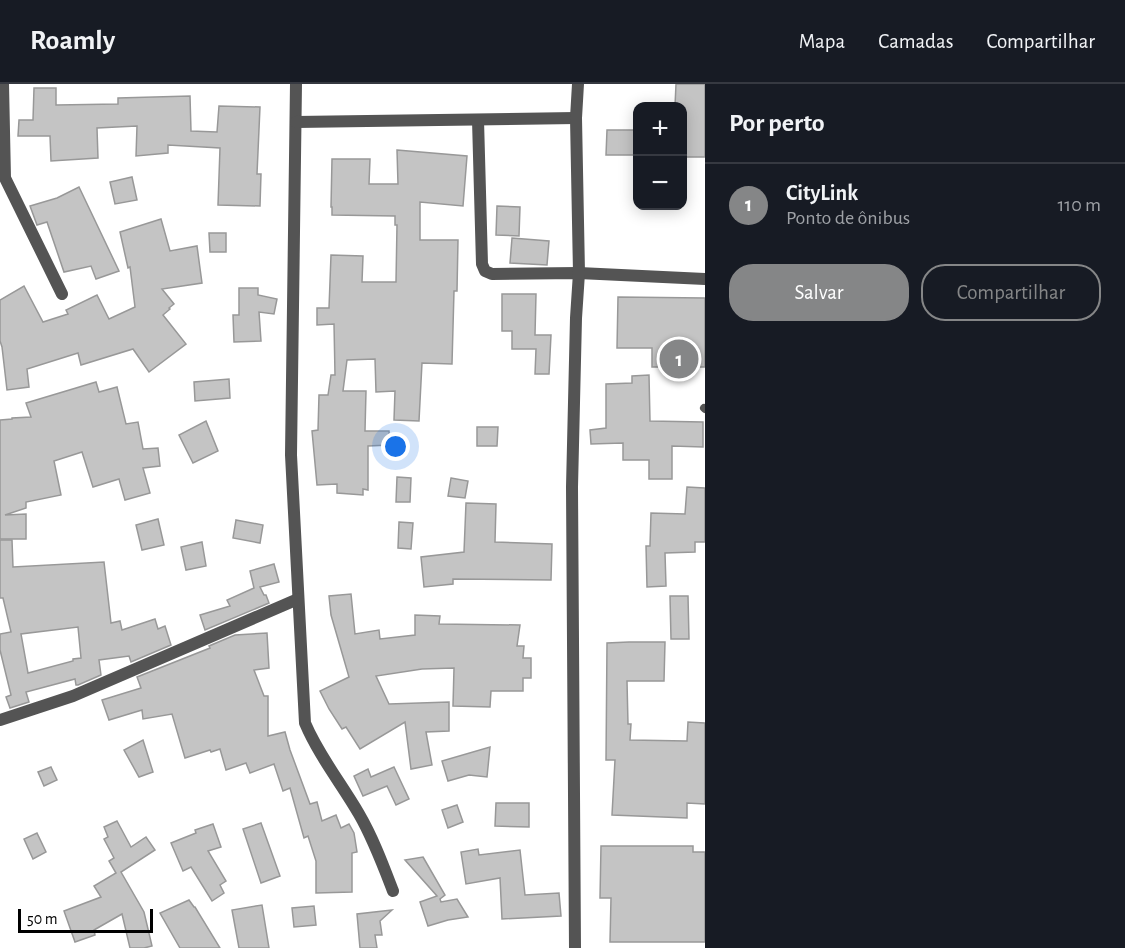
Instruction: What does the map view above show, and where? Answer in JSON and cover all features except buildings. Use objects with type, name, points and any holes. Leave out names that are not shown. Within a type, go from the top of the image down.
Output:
[{"type":"street","points":[[3,84],[5,178],[62,294]]},
{"type":"street","points":[[296,84],[291,455],[305,723],[314,743],[359,814],[393,891]]},
{"type":"street","points":[[575,948],[572,487],[579,273],[576,118],[578,84]]},
{"type":"street","points":[[296,122],[576,118]]},
{"type":"street","points":[[478,120],[482,264],[485,271],[492,274],[579,273],[705,279]]},
{"type":"street","points":[[0,720],[73,696],[298,599]]},
{"type":"place","name":"CityLink","points":[[679,359]]}]
